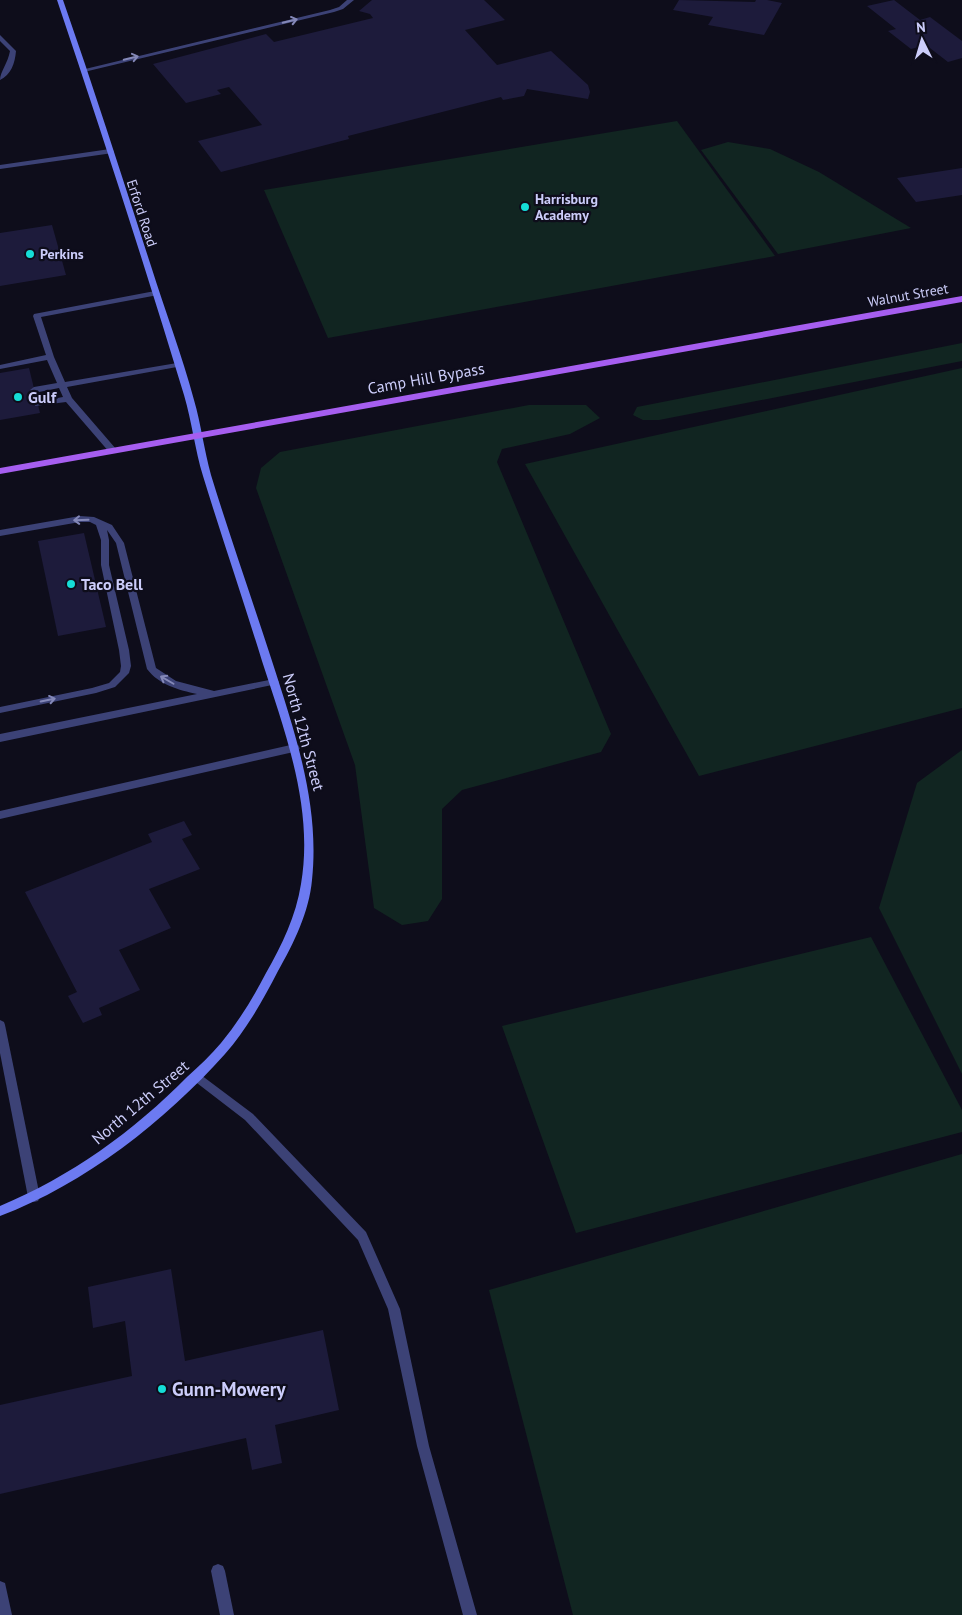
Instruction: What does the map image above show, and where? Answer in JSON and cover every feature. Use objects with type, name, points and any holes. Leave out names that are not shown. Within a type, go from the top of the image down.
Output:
[{"type":"main road","name":"Erford Road","points":[[60,0],[110,151],[177,366],[190,400],[198,435]]},
{"type":"main road","name":"Walnut Street","points":[[859,317],[962,299]]},
{"type":"main road","name":"Camp Hill Bypass","points":[[0,471],[859,317]]},
{"type":"main road","name":"North 12th Street","points":[[0,1211],[34,1197],[118,1144],[197,1077],[223,1049],[251,1011],[288,944],[301,908],[306,882],[309,836],[305,797],[295,748],[206,471],[198,435]]},
{"type":"lane","points":[[84,70],[332,11],[341,8],[351,0]]},
{"type":"lane","points":[[0,37],[13,51],[12,61],[7,72],[0,78]]},
{"type":"lane","points":[[0,167],[110,151]]},
{"type":"lane","points":[[113,451],[68,399],[50,356],[37,316],[154,293]]},
{"type":"lane","points":[[0,367],[50,356]]},
{"type":"lane","points":[[34,390],[177,366]]},
{"type":"lane","points":[[38,404],[68,399]]},
{"type":"lane","points":[[0,533],[70,520],[91,519],[110,527],[120,543],[152,669],[163,680],[182,688],[213,694]]},
{"type":"lane","points":[[0,710],[93,691],[112,685],[124,673],[126,666],[124,650],[105,565],[105,540],[100,522]]},
{"type":"lane","points":[[0,738],[274,682]]},
{"type":"lane","points":[[0,815],[295,748]]},
{"type":"lane","points":[[0,1025],[34,1197]]},
{"type":"lane","points":[[197,1077],[249,1117],[362,1236],[394,1309],[423,1446],[470,1615]]},
{"type":"lane","points":[[218,1571],[227,1615]]},
{"type":"lane","points":[[0,1588],[5,1615]]},
{"type":"green space","points":[[677,121],[775,256],[328,338],[264,190]]},
{"type":"green space","points":[[728,142],[770,149],[819,172],[911,228],[778,254],[701,150]]},
{"type":"green space","points":[[962,343],[962,361],[659,420],[643,420],[633,415],[637,407]]},
{"type":"green space","points":[[962,368],[962,708],[699,776],[525,464]]},
{"type":"green space","points":[[529,405],[586,405],[600,418],[570,434],[502,449],[497,462],[611,734],[601,752],[462,790],[442,809],[442,899],[428,921],[402,925],[374,908],[355,765],[256,488],[261,468],[280,452]]},
{"type":"green space","points":[[962,750],[962,1074],[879,908],[917,783]]},
{"type":"green space","points":[[871,937],[962,1110],[962,1132],[576,1233],[502,1026]]},
{"type":"green space","points":[[962,1154],[962,1615],[573,1615],[489,1290]]},
{"type":"building","points":[[372,0],[484,0],[505,20],[465,30],[497,65],[551,51],[588,85],[590,92],[588,99],[527,89],[524,96],[503,100],[501,97],[348,136],[349,139],[221,172],[198,141],[262,125],[229,87],[217,90],[221,94],[186,103],[153,64],[266,34],[274,42],[373,18],[370,14],[359,11]]},
{"type":"building","points":[[679,0],[755,2],[756,0],[767,0],[782,3],[764,35],[708,25],[713,17],[673,10]]},
{"type":"building","points":[[894,0],[920,20],[930,17],[962,41],[962,58],[948,62],[926,45],[911,49],[888,31],[896,29],[867,6]]},
{"type":"building","points":[[962,168],[962,195],[916,202],[897,178]]},
{"type":"building","name":"Perkins","points":[[52,225],[66,275],[0,286],[0,233]]},
{"type":"building","name":"Gulf","points":[[29,368],[40,413],[0,420],[0,373]]},
{"type":"building","name":"Taco Bell","points":[[84,533],[106,627],[58,636],[38,541]]},
{"type":"building","points":[[184,821],[192,835],[182,839],[200,869],[149,889],[171,928],[119,950],[140,990],[99,1008],[102,1015],[83,1023],[68,996],[77,992],[25,892],[152,842],[148,834]]},
{"type":"building","points":[[171,1269],[185,1361],[323,1330],[339,1410],[275,1425],[282,1463],[252,1470],[246,1438],[0,1494],[0,1405],[132,1376],[125,1321],[93,1328],[88,1287]]},
{"type":"place","name":"Harrisburg Academy","points":[[525,207]]},
{"type":"place","name":"Perkins","points":[[30,254]]},
{"type":"place","name":"Gulf","points":[[18,397]]},
{"type":"place","name":"Taco Bell","points":[[71,584]]},
{"type":"place","name":"Gunn-Mowery","points":[[162,1389]]}]
